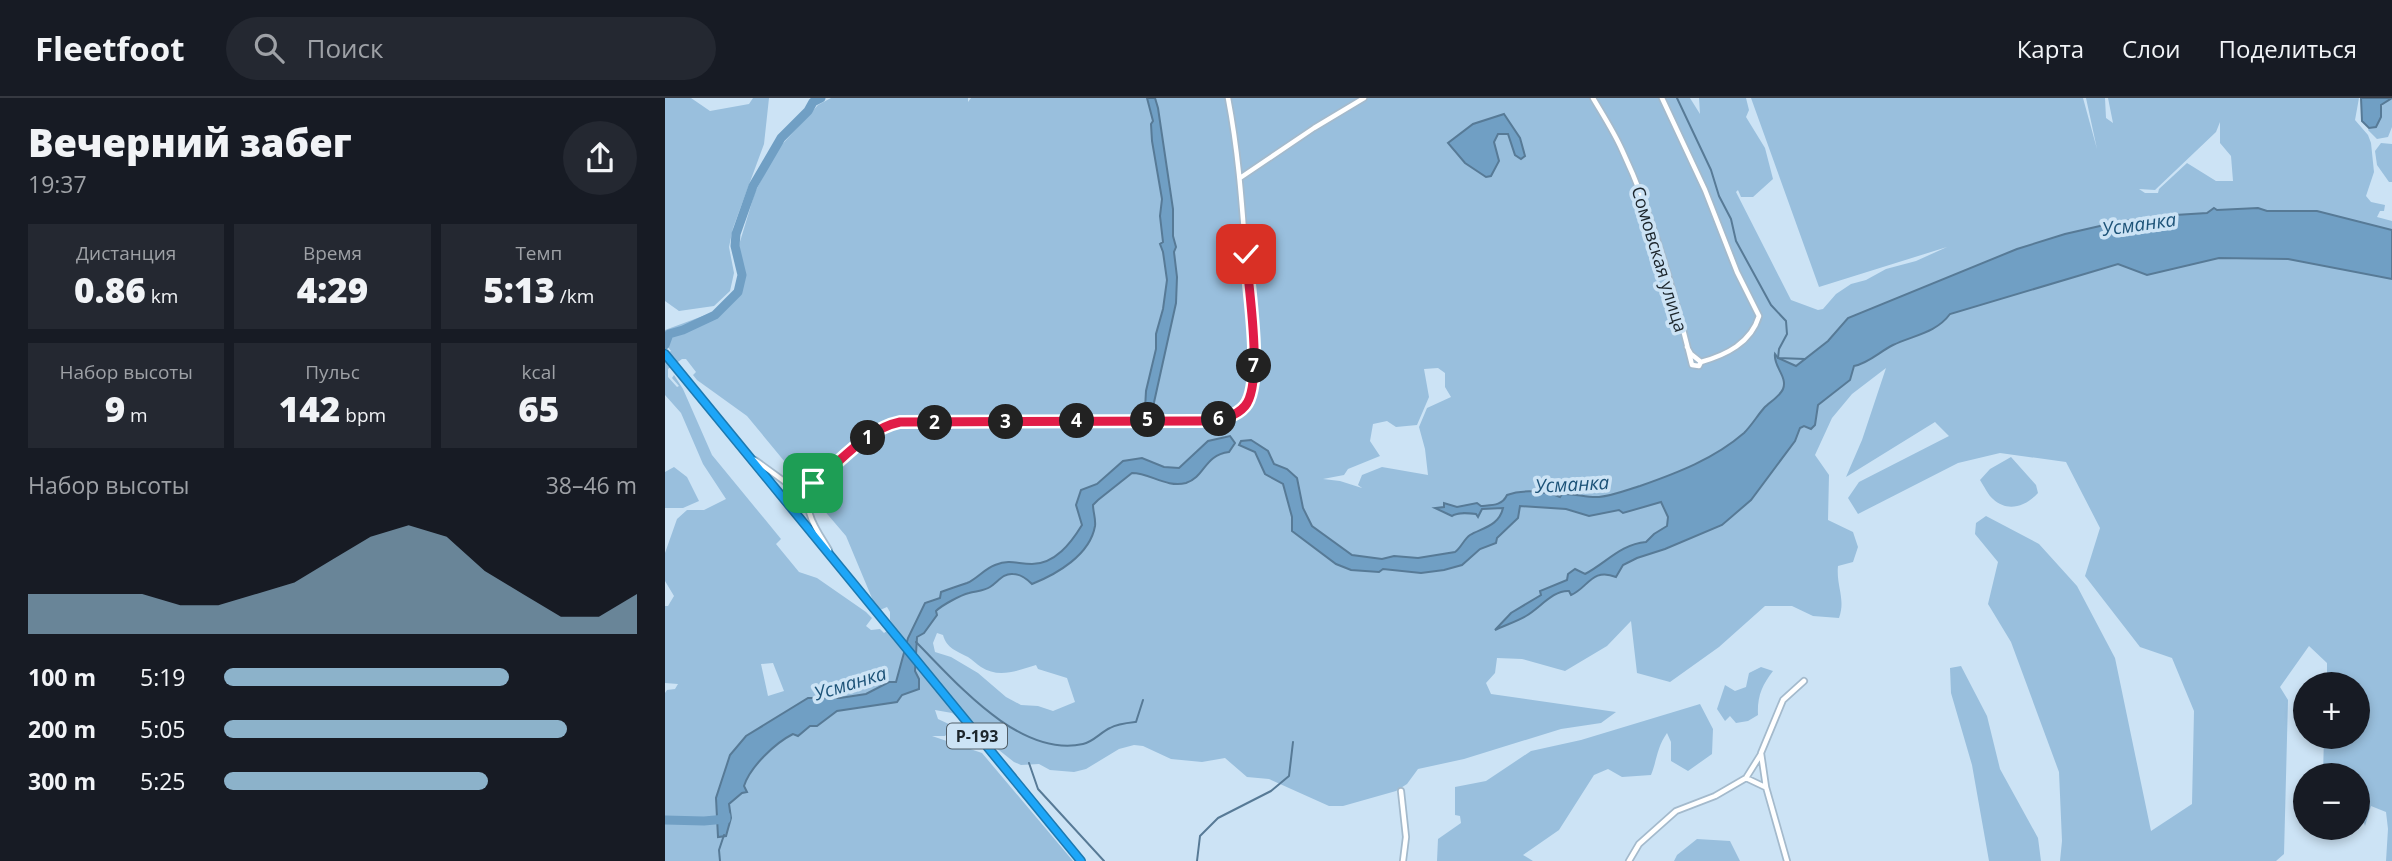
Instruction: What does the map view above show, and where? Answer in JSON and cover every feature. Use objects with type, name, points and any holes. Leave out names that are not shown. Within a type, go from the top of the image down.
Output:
[{"type":"highway","name":"Р-193","points":[[665,354],[740,449],[1081,861]]},
{"type":"street","points":[[740,449],[773,475],[798,489],[808,486],[877,431],[900,422],[1207,421],[1226,418],[1238,412],[1250,398],[1254,372],[1240,178],[1228,98]]},
{"type":"street","points":[[1240,178],[1364,98]]},
{"type":"street","name":"Сомовская улица","points":[[1593,98],[1621,147],[1636,181],[1657,241],[1692,365],[1697,367],[1701,362],[1739,345],[1753,331],[1759,316],[1733,263],[1705,190],[1662,98]]},
{"type":"street","points":[[835,465],[811,489],[807,502],[818,531],[845,575]]},
{"type":"street","points":[[1629,861],[1639,844],[1676,811],[1715,796],[1746,778],[1761,753],[1783,700],[1804,681]]},
{"type":"street","points":[[1761,753],[1766,787],[1787,861]]},
{"type":"street","points":[[1746,778],[1766,787]]},
{"type":"street","points":[[1401,791],[1406,837],[1403,861]]},
{"type":"shaded area","points":[[665,98],[691,98],[710,111],[749,104],[753,98],[769,98],[764,144],[733,228],[729,247],[734,273],[730,291],[714,306],[679,311],[665,301]]},
{"type":"shaded area","points":[[831,98],[968,98],[968,102],[971,98],[1690,98],[1700,114],[1699,98],[1746,98],[1749,110],[1746,117],[1765,148],[1773,179],[1753,197],[1741,197],[1738,190],[1736,192],[1791,300],[1818,310],[1823,309],[1836,294],[1851,284],[1947,247],[1819,287],[1751,98],[2083,98],[2097,149],[2086,98],[2105,98],[2106,118],[2113,123],[2108,98],[2359,98],[2355,120],[2368,135],[2371,143],[2374,172],[2366,196],[2371,202],[2385,205],[2384,211],[2380,211],[2377,217],[2392,221],[2392,861],[2386,861],[2386,812],[2371,806],[2370,809],[2370,763],[2323,763],[2324,749],[2370,749],[2370,672],[2327,672],[2327,663],[2309,646],[2280,687],[2288,700],[2284,854],[2276,861],[2060,861],[2062,841],[2059,772],[2011,642],[1988,604],[1998,562],[1975,534],[1976,523],[1986,516],[2039,544],[2077,586],[2115,658],[2151,831],[2192,804],[2194,711],[2172,658],[2140,647],[2085,576],[2100,528],[2066,462],[2000,453],[1958,463],[1858,514],[1848,498],[1859,482],[1949,436],[1935,422],[1846,477],[1862,440],[1886,368],[1852,394],[1832,418],[1815,455],[1829,475],[1828,520],[1853,532],[1858,547],[1853,562],[1838,566],[1842,605],[1839,618],[1813,616],[1792,606],[1765,606],[1719,647],[1670,682],[1637,673],[1631,621],[1607,646],[1565,671],[1522,659],[1497,658],[1495,673],[1486,683],[1491,694],[1616,712],[1601,723],[1561,729],[1464,759],[1418,769],[1407,784],[1396,791],[1343,806],[1329,806],[1269,779],[1247,777],[1225,758],[1202,762],[1171,759],[1143,746],[1134,745],[1119,749],[1086,769],[1074,772],[1050,770],[1039,764],[1021,765],[952,713],[935,710],[938,719],[953,726],[945,736],[932,736],[982,753],[1073,861],[665,861],[665,693],[675,689],[678,684],[665,683],[665,606],[668,606],[674,596],[665,581],[665,553],[677,519],[687,510],[704,510],[726,499],[703,464],[681,413],[665,395],[665,354],[671,351],[665,343],[665,330],[711,313],[741,293],[744,278],[739,245],[755,192],[777,150],[818,105]],"holes":[[[2220,122],[2220,143],[2231,156],[2233,181],[2216,181],[2187,163],[2158,193],[2145,193],[2139,189],[2155,190],[2216,132]],[[686,359],[696,372],[693,375],[697,380],[747,416],[804,485],[835,462],[839,467],[811,495],[846,536],[874,603],[880,610],[887,607],[894,626],[884,633],[880,629],[871,630],[866,626],[872,618],[866,612],[817,578],[799,572],[776,544],[781,539],[712,455],[683,389],[674,375],[672,378],[679,386],[677,387],[668,377],[668,369]],[[1438,368],[1445,373],[1445,387],[1451,397],[1427,408],[1419,427],[1428,475],[1382,467],[1362,475],[1358,485],[1362,488],[1323,479],[1344,475],[1348,469],[1380,456],[1370,441],[1373,424],[1387,421],[1396,427],[1417,425],[1429,397],[1424,369]],[[937,633],[943,635],[953,649],[988,671],[1002,673],[1036,665],[1038,669],[1067,678],[1075,702],[1053,711],[1038,706],[1021,705],[1006,697],[978,673],[951,657],[935,652],[933,643]],[[773,663],[784,691],[768,696],[761,664]]]},
{"type":"shaded area","points":[[2392,99],[2392,127],[2388,137],[2377,139],[2368,130],[2381,112],[2383,102]]},
{"type":"shaded area","points":[[2381,143],[2392,144],[2392,182],[2389,182],[2377,165],[2375,151]]},
{"type":"shaded area","points":[[2011,457],[2036,485],[2038,493],[2028,501],[2011,507],[1993,499],[1980,480],[1990,469]]},
{"type":"shaded area","points":[[674,467],[687,477],[699,501],[683,508],[665,508],[665,472]]},
{"type":"shaded area","points":[[1961,666],[1987,716],[2000,769],[2038,838],[2041,861],[1989,861],[1972,765],[1951,693],[1950,668]]},
{"type":"shaded area","points":[[1761,667],[1773,671],[1761,692],[1758,715],[1748,721],[1736,723],[1730,716],[1725,721],[1717,709],[1725,685],[1735,691],[1746,687],[1749,673]]},
{"type":"shaded area","points":[[1700,704],[1713,729],[1712,754],[1688,771],[1671,761],[1671,742],[1667,733],[1659,748],[1651,775],[1622,777],[1608,769],[1594,775],[1559,830],[1523,855],[1533,861],[1437,861],[1438,839],[1461,823],[1460,816],[1455,815],[1455,787],[1486,781],[1531,751],[1581,740]]},
{"type":"shaded area","points":[[1697,839],[1730,841],[1740,861],[1674,861],[1677,855]]},
{"type":"water","points":[[1147,98],[1155,98],[1158,108],[1173,209],[1177,277],[1176,303],[1151,416],[1145,409],[1146,391],[1167,280],[1160,244],[1163,242],[1160,216],[1162,199],[1152,141],[1153,121]]},
{"type":"water","points":[[2361,98],[2392,98],[2381,105],[2381,117],[2376,127],[2369,128],[2362,121]]},
{"type":"water","points":[[1504,114],[1520,138],[1525,156],[1521,159],[1515,155],[1508,134],[1498,134],[1494,142],[1499,161],[1491,176],[1486,177],[1465,163],[1448,143],[1473,124]]},
{"type":"water","points":[[2214,208],[2317,211],[2392,230],[2392,279],[2288,259],[2219,258],[2147,275],[2118,264],[1950,314],[1931,330],[1893,345],[1854,366],[1850,380],[1818,405],[1815,425],[1811,429],[1804,426],[1800,428],[1795,441],[1751,500],[1722,525],[1637,558],[1623,565],[1616,577],[1596,576],[1571,595],[1569,591],[1557,593],[1526,616],[1495,630],[1511,613],[1541,595],[1540,591],[1567,580],[1568,574],[1575,569],[1585,574],[1621,550],[1646,542],[1667,526],[1668,517],[1661,502],[1623,513],[1619,510],[1589,516],[1566,509],[1520,506],[1518,518],[1497,538],[1496,543],[1480,549],[1462,565],[1421,573],[1383,569],[1379,572],[1351,570],[1336,564],[1292,531],[1292,517],[1283,484],[1265,474],[1255,452],[1239,445],[1241,441],[1251,440],[1268,451],[1274,464],[1287,469],[1297,478],[1303,508],[1312,526],[1352,555],[1382,559],[1394,556],[1418,558],[1455,552],[1470,535],[1494,523],[1503,508],[1482,509],[1478,517],[1476,514],[1466,513],[1452,516],[1435,508],[1444,507],[1444,503],[1457,507],[1477,503],[1481,506],[1493,505],[1507,495],[1527,491],[1560,497],[1562,494],[1604,496],[1668,476],[1695,464],[1744,433],[1764,408],[1782,392],[1784,380],[1775,354],[1796,366],[1828,341],[1848,318],[2017,249],[2065,234],[2159,216],[2207,213]]},
{"type":"water","points":[[1230,436],[1235,443],[1229,452],[1214,457],[1197,476],[1186,483],[1172,484],[1132,473],[1093,505],[1095,526],[1087,546],[1071,562],[1052,575],[1032,584],[1019,575],[1006,575],[988,588],[961,596],[936,611],[937,615],[924,633],[917,637],[915,671],[919,679],[919,689],[902,695],[897,702],[837,711],[817,726],[810,726],[798,736],[793,734],[779,743],[752,771],[744,786],[747,792],[729,804],[731,818],[726,836],[718,837],[716,798],[730,755],[746,736],[808,698],[840,698],[866,694],[889,682],[896,682],[908,638],[925,603],[940,598],[941,592],[971,581],[995,565],[1010,562],[1040,563],[1055,556],[1082,525],[1076,505],[1081,490],[1097,484],[1123,461],[1142,458],[1164,467],[1179,468],[1208,441]]},
{"type":"waterway","points":[[665,345],[669,334],[715,315],[738,292],[742,275],[735,246],[736,234],[753,186],[781,138],[808,111],[813,102],[821,98]]},
{"type":"waterway","points":[[1677,98],[1711,170],[1719,196],[1731,219],[1736,241],[1771,305],[1786,321],[1787,334],[1779,349],[1778,358],[1805,359]]},
{"type":"waterway","points":[[916,642],[970,696],[1013,728],[1036,740],[1059,745],[1087,743],[1113,727],[1136,722],[1143,700]]},
{"type":"waterway","points":[[1197,861],[1200,836],[1218,818],[1271,791],[1289,776],[1293,742]]},
{"type":"waterway","points":[[1029,763],[1038,789],[1104,861]]},
{"type":"waterway","name":"Усманка","points":[[665,820],[704,821],[726,819],[726,816]]},
{"type":"waterway","points":[[720,861],[719,850],[724,835]]},
{"type":"route","points":[[813,483],[871,435],[885,426],[900,422],[1207,421],[1232,415],[1241,410],[1248,401],[1254,372],[1246,254]]}]
